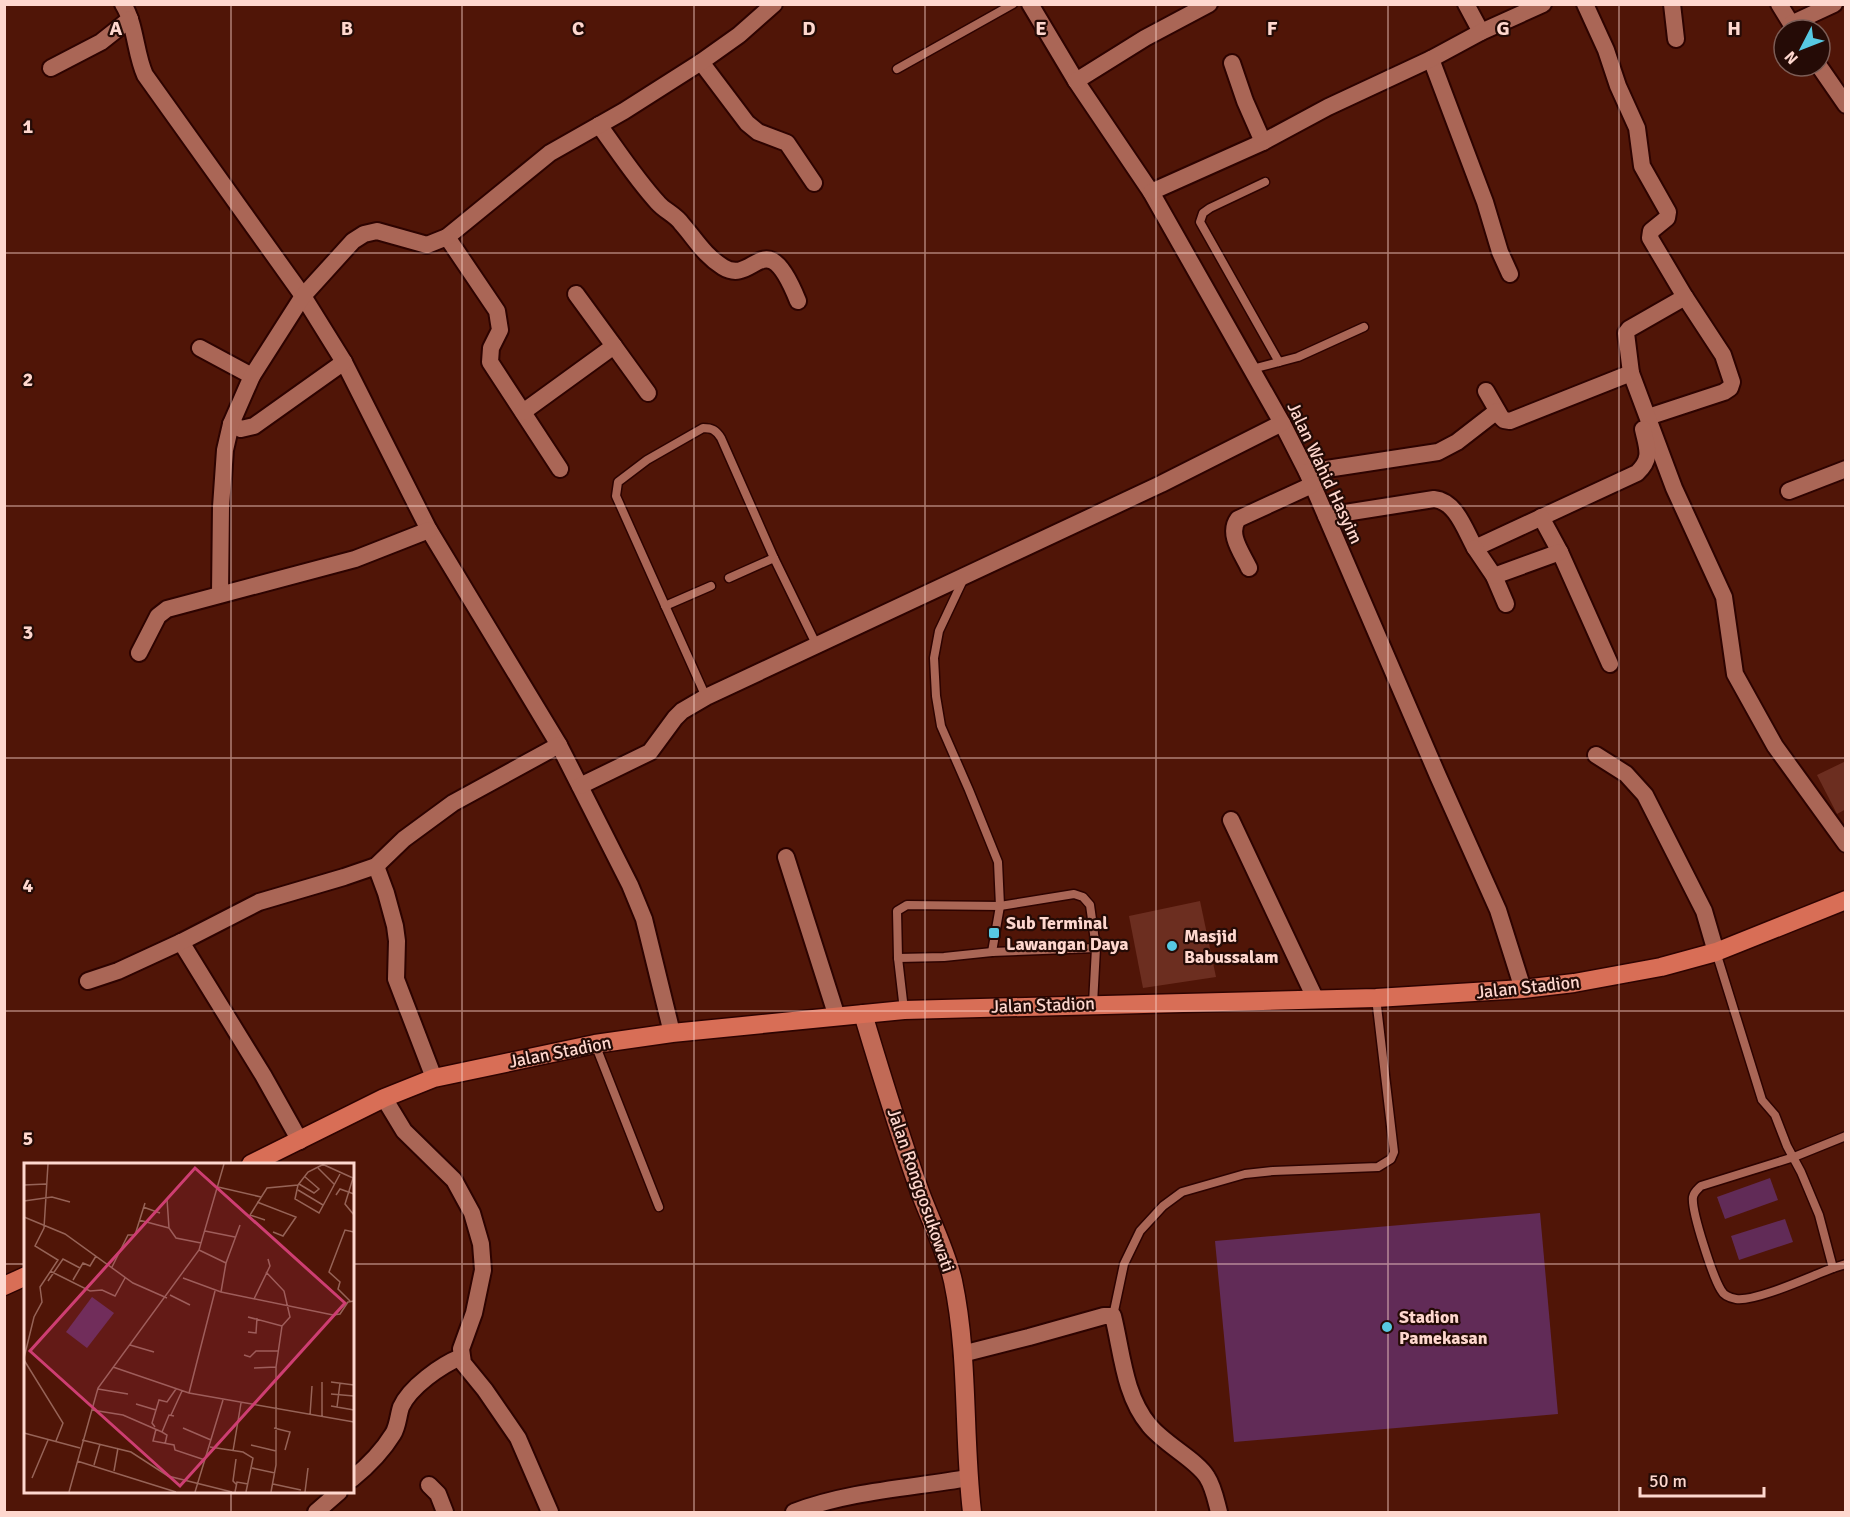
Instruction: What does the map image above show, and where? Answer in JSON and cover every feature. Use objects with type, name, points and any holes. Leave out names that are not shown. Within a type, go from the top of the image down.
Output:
[{"type":"main road","name":"Jalan Stadion","points":[[253,1163],[384,1098],[434,1078],[595,1044],[672,1033],[904,1010],[1376,998],[1523,990],[1661,967],[1716,952],[1845,900]]},
{"type":"main road","name":"Jalan Ronggosukowati","points":[[863,1014],[921,1194],[943,1246],[952,1281],[960,1326],[968,1478],[972,1512]]},
{"type":"main road","points":[[4,1286],[24,1277]]},
{"type":"street","points":[[220,594],[221,507],[225,450],[231,424],[252,376],[303,297],[353,241],[364,234],[377,231],[427,245],[447,237],[550,153],[701,62],[739,35],[774,4]]},
{"type":"street","name":"Jalan Wahid Hasyim","points":[[1030,4],[1076,81],[1151,192],[1282,423],[1326,516],[1498,909],[1523,990]]},
{"type":"street","points":[[1076,81],[1145,38],[1209,4]]},
{"type":"street","points":[[1466,4],[1480,32]]},
{"type":"street","points":[[1151,192],[1263,142],[1328,107],[1431,59],[1480,32],[1543,4]]},
{"type":"street","points":[[1585,4],[1637,128],[1642,166],[1668,212],[1667,218],[1651,231],[1650,238],[1684,297],[1723,355],[1732,382],[1730,388],[1724,392],[1648,417]]},
{"type":"street","points":[[1672,4],[1676,39]]},
{"type":"street","points":[[1779,4],[1788,18]]},
{"type":"street","points":[[1809,18],[1834,4]]},
{"type":"street","points":[[51,68],[100,42],[126,12]]},
{"type":"street","points":[[126,12],[144,75],[303,297],[344,362],[429,530],[559,745],[630,885],[644,919],[672,1033]]},
{"type":"street","points":[[1431,59],[1510,274]]},
{"type":"street","points":[[701,62],[747,123],[758,132],[787,143],[814,183]]},
{"type":"street","points":[[1232,63],[1263,142]]},
{"type":"street","points":[[1827,78],[1845,105]]},
{"type":"street","points":[[598,125],[660,205],[682,223],[696,244],[710,258],[725,269],[734,272],[764,260],[774,260],[789,279],[798,301]]},
{"type":"street","points":[[447,237],[497,311],[500,330],[491,348],[490,362],[560,469]]},
{"type":"street","points":[[576,294],[648,393]]},
{"type":"street","points":[[1475,548],[1637,473],[1644,466],[1648,458],[1645,438],[1629,381],[1626,333],[1629,328],[1684,297]]},
{"type":"street","points":[[523,412],[614,346]]},
{"type":"street","points":[[200,348],[252,376]]},
{"type":"street","points":[[231,424],[241,429],[254,426],[344,362]]},
{"type":"street","points":[[1486,391],[1504,420],[1510,421],[1629,381]]},
{"type":"street","points":[[1629,381],[1648,417],[1678,498],[1724,597],[1736,674],[1776,746],[1845,844]]},
{"type":"street","points":[[1249,568],[1234,537],[1233,529],[1238,519],[1309,479],[1449,448],[1497,411]]},
{"type":"street","points":[[580,786],[650,752],[682,711],[706,697],[965,578],[1282,423]]},
{"type":"street","points":[[1789,491],[1845,469]]},
{"type":"street","points":[[1326,516],[1434,499],[1443,500],[1451,506],[1494,576],[1506,604]]},
{"type":"street","points":[[1541,517],[1560,552],[1610,664]]},
{"type":"street","points":[[139,653],[158,616],[167,609],[355,559],[429,530]]},
{"type":"street","points":[[1494,576],[1560,552]]},
{"type":"street","points":[[88,981],[118,971],[260,902],[344,878],[376,866],[404,840],[453,803],[559,745]]},
{"type":"street","points":[[1596,755],[1626,774],[1645,795],[1704,911],[1716,952]]},
{"type":"street","points":[[1231,820],[1315,998]]},
{"type":"street","points":[[786,857],[837,1017]]},
{"type":"street","points":[[376,866],[395,926],[396,979],[434,1078]]},
{"type":"street","points":[[181,942],[300,1140]]},
{"type":"street","points":[[384,1098],[404,1131],[454,1180],[472,1213],[481,1244],[483,1270],[474,1312],[461,1349],[461,1357],[463,1363],[518,1438],[550,1512]]},
{"type":"street","points":[[962,1354],[1104,1316],[1113,1316],[1125,1377],[1132,1397],[1147,1424],[1167,1444],[1206,1474],[1219,1512]]},
{"type":"street","points":[[354,1477],[386,1445],[395,1431],[406,1399],[426,1377],[461,1357]]},
{"type":"street","points":[[794,1512],[862,1493],[968,1478]]},
{"type":"street","points":[[429,1485],[438,1494],[445,1512]]},
{"type":"street","points":[[316,1512],[337,1493]]},
{"type":"lane","points":[[897,69],[1012,4]]},
{"type":"lane","points":[[1265,182],[1210,208],[1203,213],[1200,222],[1279,362]]},
{"type":"lane","points":[[1252,369],[1322,347],[1364,327]]},
{"type":"lane","points":[[706,697],[616,496],[618,482],[647,460],[703,428],[710,428],[717,432],[817,647]]},
{"type":"lane","points":[[729,578],[774,558]]},
{"type":"lane","points":[[965,578],[939,632],[934,658],[936,696],[941,726],[998,862],[1000,906],[992,952]]},
{"type":"lane","points":[[665,606],[711,586]]},
{"type":"lane","points":[[904,1010],[898,958],[897,911],[901,907],[907,905],[1000,906],[1074,894],[1083,897],[1090,905],[1096,948],[1093,1004]]},
{"type":"lane","points":[[898,958],[1096,948]]},
{"type":"lane","points":[[1716,952],[1762,1100],[1775,1115],[1819,1215],[1833,1268]]},
{"type":"lane","points":[[1113,1316],[1124,1264],[1140,1231],[1163,1206],[1182,1192],[1245,1174],[1378,1167],[1391,1159],[1394,1152],[1376,998]]},
{"type":"lane","points":[[595,1044],[658,1207]]},
{"type":"lane","points":[[1845,1136],[1794,1157],[1701,1186],[1694,1193],[1693,1198],[1709,1259],[1721,1290],[1726,1296],[1746,1299],[1845,1264]]},
{"type":"shaded area","points":[[1770,1178],[1778,1200],[1725,1219],[1717,1197]]},
{"type":"shaded area","name":"Stadion Pamekasan","points":[[1540,1213],[1558,1414],[1234,1442],[1215,1241]]},
{"type":"shaded area","points":[[1785,1219],[1793,1242],[1739,1260],[1731,1236]]},
{"type":"building","points":[[1846,761],[1846,809],[1837,814],[1817,775]]},
{"type":"building","name":"Masjid Babussalam","points":[[1200,901],[1216,977],[1143,988],[1129,916]]},
{"type":"place","name":"Sub Terminal Lawangan Daya","points":[[994,933]]},
{"type":"place","name":"Masjid Babussalam","points":[[1172,946]]},
{"type":"place","name":"Stadion Pamekasan","points":[[1387,1327]]}]
